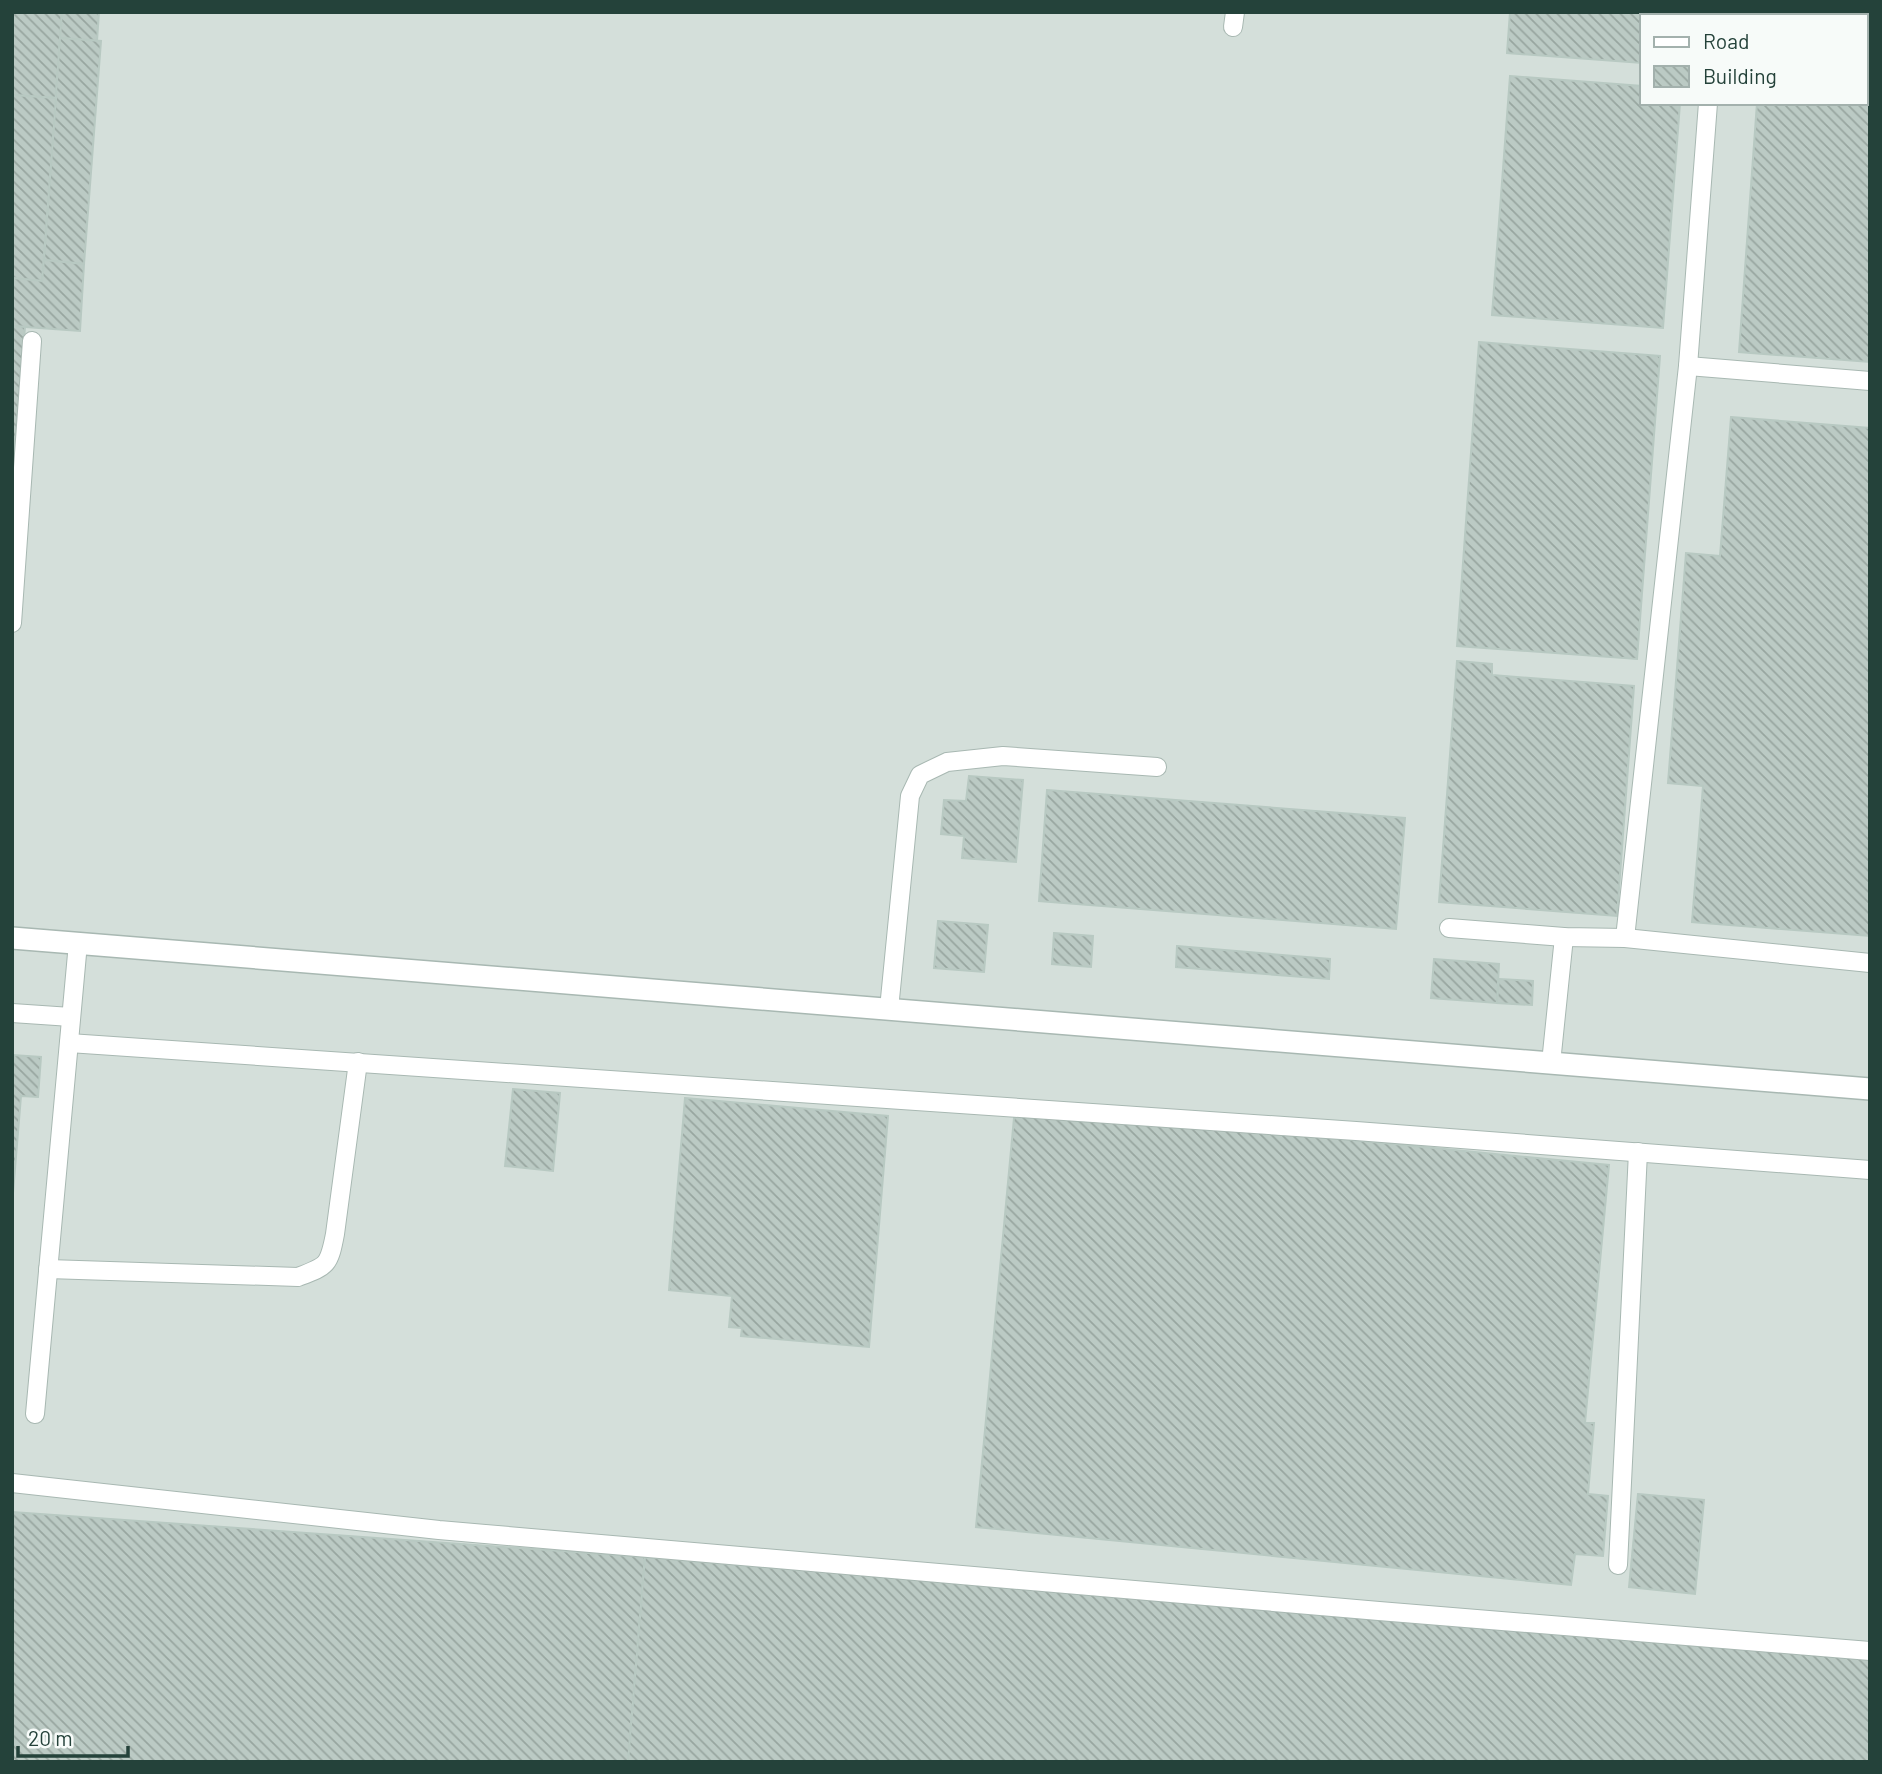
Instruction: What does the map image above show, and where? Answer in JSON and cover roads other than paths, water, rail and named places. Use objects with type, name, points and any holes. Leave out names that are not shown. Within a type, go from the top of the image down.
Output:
[{"type":"street","points":[[12,937],[1870,1089]]},
{"type":"lane","points":[[1625,938],[1688,366],[1708,105]]},
{"type":"lane","points":[[12,623],[32,341]]},
{"type":"lane","points":[[1688,366],[1870,381]]},
{"type":"lane","points":[[889,1009],[910,796],[920,775],[947,762],[1003,757],[1157,767]]},
{"type":"lane","points":[[1449,929],[1564,937],[1625,938],[1870,963]]},
{"type":"lane","points":[[1551,1063],[1564,937]]},
{"type":"lane","points":[[35,1414],[78,943]]},
{"type":"lane","points":[[12,1013],[71,1017]]},
{"type":"lane","points":[[69,1043],[1356,1130],[1870,1170]]},
{"type":"lane","points":[[48,1269],[298,1277],[322,1268],[331,1257],[358,1062]]},
{"type":"lane","points":[[1618,1565],[1638,1152]]},
{"type":"lane","points":[[12,1483],[439,1530],[1870,1651]]}]
